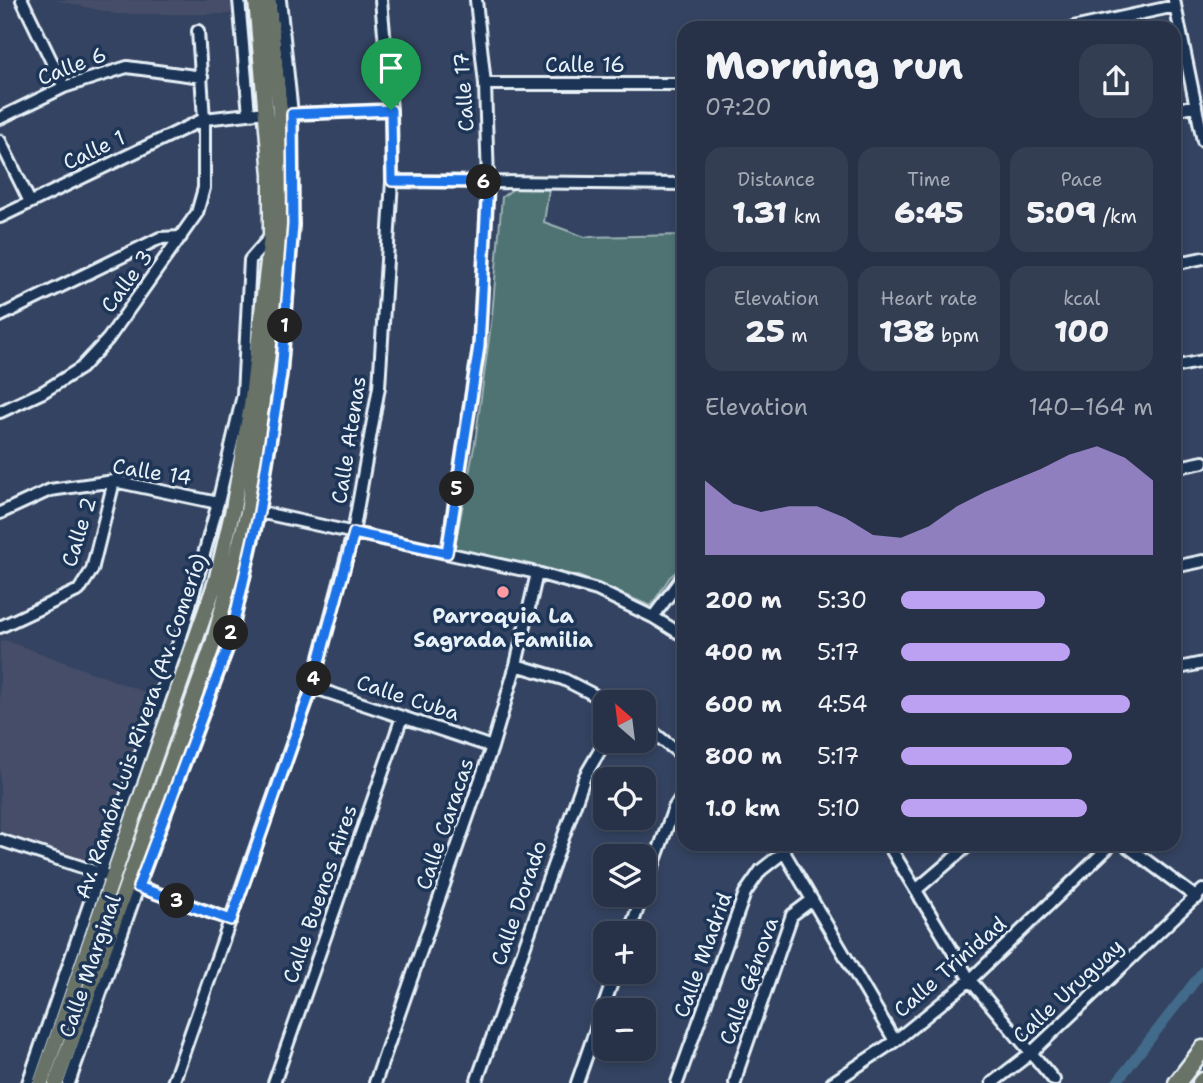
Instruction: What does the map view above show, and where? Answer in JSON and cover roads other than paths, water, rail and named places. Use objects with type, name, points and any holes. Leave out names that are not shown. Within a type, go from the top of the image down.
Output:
[{"type":"highway","points":[[1177,1083],[1203,1049]]},
{"type":"highway","points":[[1189,1083],[1203,1063]]},
{"type":"main road","name":"Av. Ramón Luis Rivera (Av. Comerío)","points":[[41,1083],[107,875],[216,581],[233,509],[251,406],[271,236],[271,175],[256,0]]},
{"type":"main road","name":"Av. Ramón Luis Rivera (Av. Comerío)","points":[[57,1083],[133,885],[213,644],[248,512],[283,233],[280,111],[268,0]]},
{"type":"street","points":[[22,0],[64,87]]},
{"type":"street","points":[[239,0],[249,114]]},
{"type":"street","name":"Calle Marginal","points":[[69,1083],[133,885],[229,644],[259,512],[281,374],[293,225],[292,114],[280,0]]},
{"type":"street","name":"Calle Atenas","points":[[173,1083],[312,687],[354,533],[379,387],[392,181],[391,110],[381,0]]},
{"type":"street","name":"Calle 17","points":[[447,553],[479,346],[488,182],[485,84],[476,0]]},
{"type":"street","points":[[1102,21],[1175,3],[1179,21]]},
{"type":"street","points":[[198,31],[204,119]]},
{"type":"street","points":[[1181,32],[1203,141]]},
{"type":"street","name":"Calle 6","points":[[0,118],[64,87],[127,66],[202,78]]},
{"type":"street","name":"Calle 16","points":[[485,84],[677,84]]},
{"type":"street","points":[[1181,109],[1196,106]]},
{"type":"street","points":[[292,114],[391,110]]},
{"type":"street","name":"Calle 1","points":[[0,217],[204,119],[266,112]]},
{"type":"street","name":"Calle 3","points":[[0,412],[43,392],[80,368],[108,340],[181,237],[197,214],[204,188],[204,119]]},
{"type":"street","points":[[0,141],[30,202]]},
{"type":"street","points":[[392,181],[677,184]]},
{"type":"street","name":"Calle Marginal","points":[[28,1083],[107,875],[184,627],[218,503],[243,395],[250,260],[271,236]]},
{"type":"street","points":[[0,316],[160,238],[181,237]]},
{"type":"street","points":[[1181,263],[1203,258]]},
{"type":"street","points":[[1181,366],[1203,361]]},
{"type":"street","points":[[1181,467],[1203,462]]},
{"type":"street","name":"Calle 14","points":[[0,513],[50,490],[114,481],[218,503]]},
{"type":"street","name":"Calle 2","points":[[0,627],[79,590],[92,570],[114,481]]},
{"type":"street","points":[[259,512],[537,573],[597,590],[677,632]]},
{"type":"street","points":[[1181,566],[1203,561]]},
{"type":"street","name":"Calle Caracas","points":[[375,1083],[492,747],[516,665],[537,573]]},
{"type":"street","points":[[653,617],[677,584]]},
{"type":"street","points":[[1181,668],[1203,663]]},
{"type":"street","points":[[516,665],[563,679],[593,694]]},
{"type":"street","name":"Calle Cuba","points":[[312,687],[492,747]]},
{"type":"street","name":"Calle Buenos Aires","points":[[274,1083],[402,717]]},
{"type":"street","points":[[656,735],[677,751]]},
{"type":"street","name":"Calle Dorado","points":[[476,1083],[584,776],[598,753]]},
{"type":"street","points":[[656,857],[677,804]]},
{"type":"street","points":[[1,842],[107,875],[231,920]]},
{"type":"street","name":"Calle Madrid","points":[[677,1083],[745,893],[778,851]]},
{"type":"street","points":[[783,851],[895,1041]]},
{"type":"street","points":[[892,851],[970,980],[1054,1080]]},
{"type":"street","points":[[916,890],[962,851]]},
{"type":"street","name":"Calle Trinidad","points":[[832,1083],[895,1041],[970,980],[1105,851]]},
{"type":"street","points":[[1135,851],[1200,894]]},
{"type":"street","name":"Calle Uruguay","points":[[992,1083],[1031,1053],[1200,894]]},
{"type":"street","name":"Calle Génova","points":[[735,1083],[792,915],[812,900]]},
{"type":"street","points":[[577,1083],[611,984]]},
{"type":"waterway","points":[[1116,1083],[1203,971]]},
{"type":"place","name":"Parroquia La Sagrada Familia","points":[[503,592]]}]
